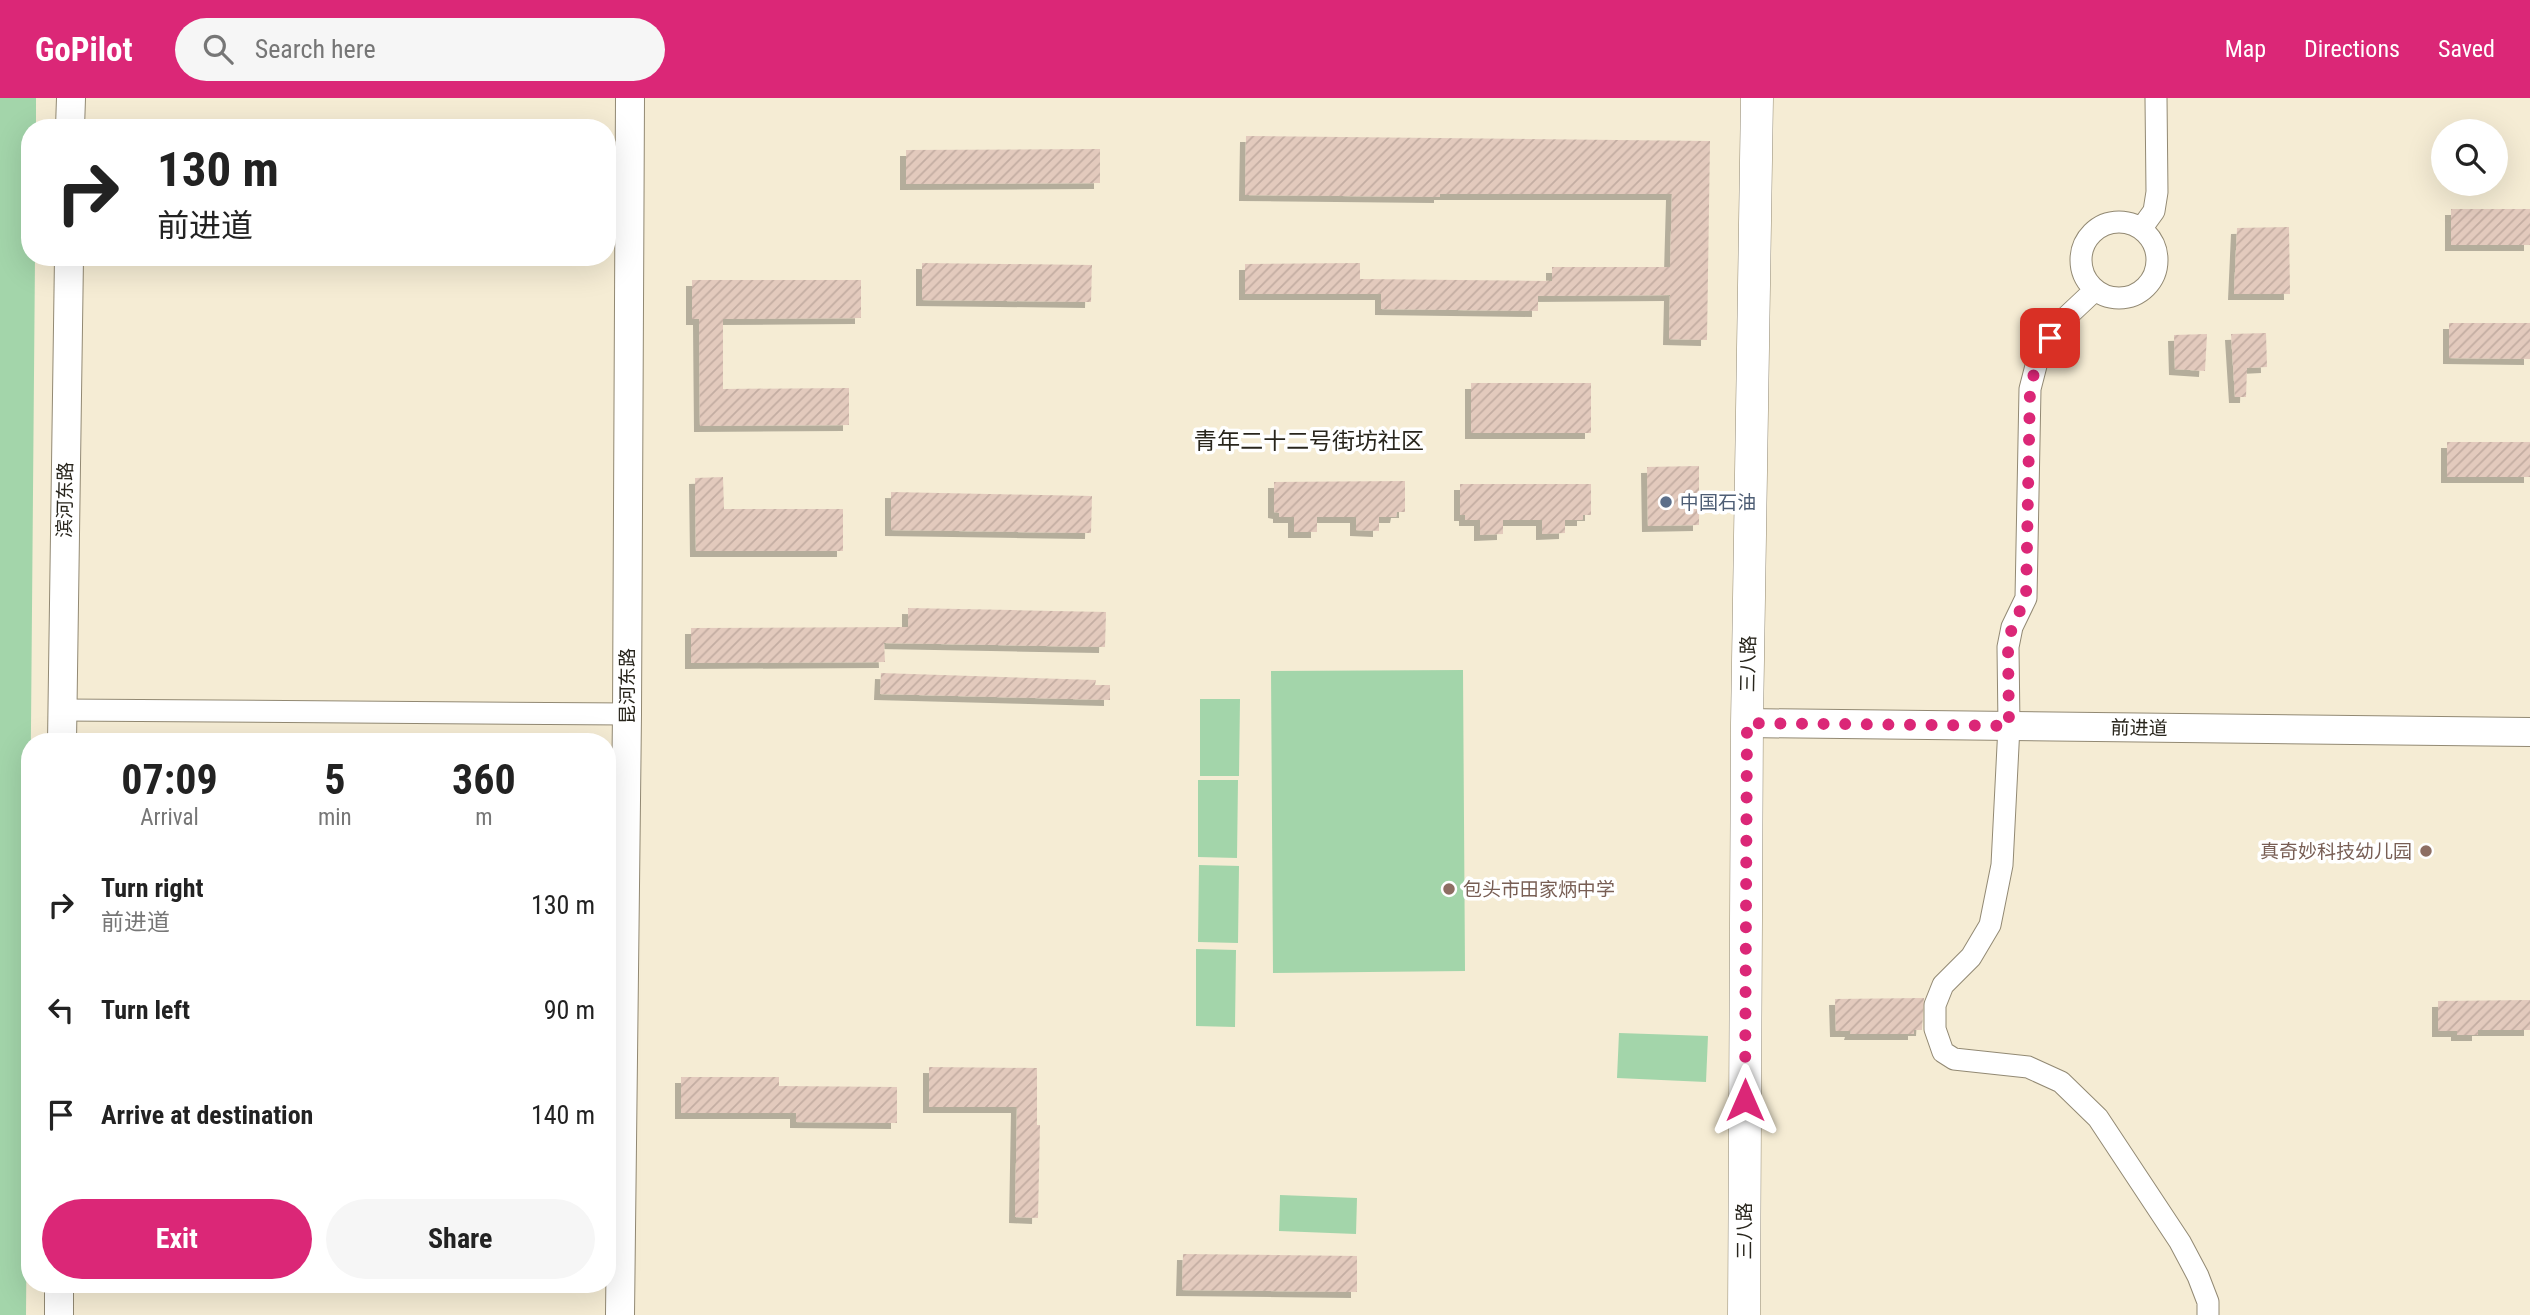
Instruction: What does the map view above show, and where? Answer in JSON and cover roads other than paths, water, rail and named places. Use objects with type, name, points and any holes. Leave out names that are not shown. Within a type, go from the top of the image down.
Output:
[{"type":"main road","name":"三八路","points":[[1744,1315],[1747,723],[1757,98]]},
{"type":"street","points":[[71,98],[71,119]]},
{"type":"street","name":"昆河东路","points":[[620,1315],[630,98]]},
{"type":"street","points":[[2141,229],[2154,211],[2157,192],[2156,98]]},
{"type":"street","points":[[2122,222],[2141,229],[2148,234],[2155,247],[2158,261],[2154,276],[2146,289],[2132,297],[2117,299],[2102,295],[2083,273],[2081,258],[2085,243],[2094,231],[2107,224],[2122,222]]},
{"type":"street","name":"滨河东路","points":[[62,733],[69,266]]},
{"type":"street","points":[[2095,290],[2061,322],[2039,354],[2030,389],[2026,598],[2012,627],[2008,647],[2009,726],[2002,865],[1990,925],[1971,957],[1943,985],[1935,1005],[1935,1029],[1943,1052],[1954,1059],[2028,1068],[2061,1082],[2098,1118],[2180,1241],[2208,1302],[2208,1315]]},
{"type":"street","points":[[62,710],[627,714]]},
{"type":"street","name":"前进道","points":[[1747,723],[2530,732]]},
{"type":"street","points":[[59,1293],[59,1315]]},
{"type":"place","name":"中国石油","points":[[1666,502]]},
{"type":"place","name":"真奇妙科技幼儿园","points":[[2426,851]]},
{"type":"place","name":"包头市田家炳中学","points":[[1449,889]]},
{"type":"district","name":"青年二十二号街坊社区","points":[[1309,441]]}]
